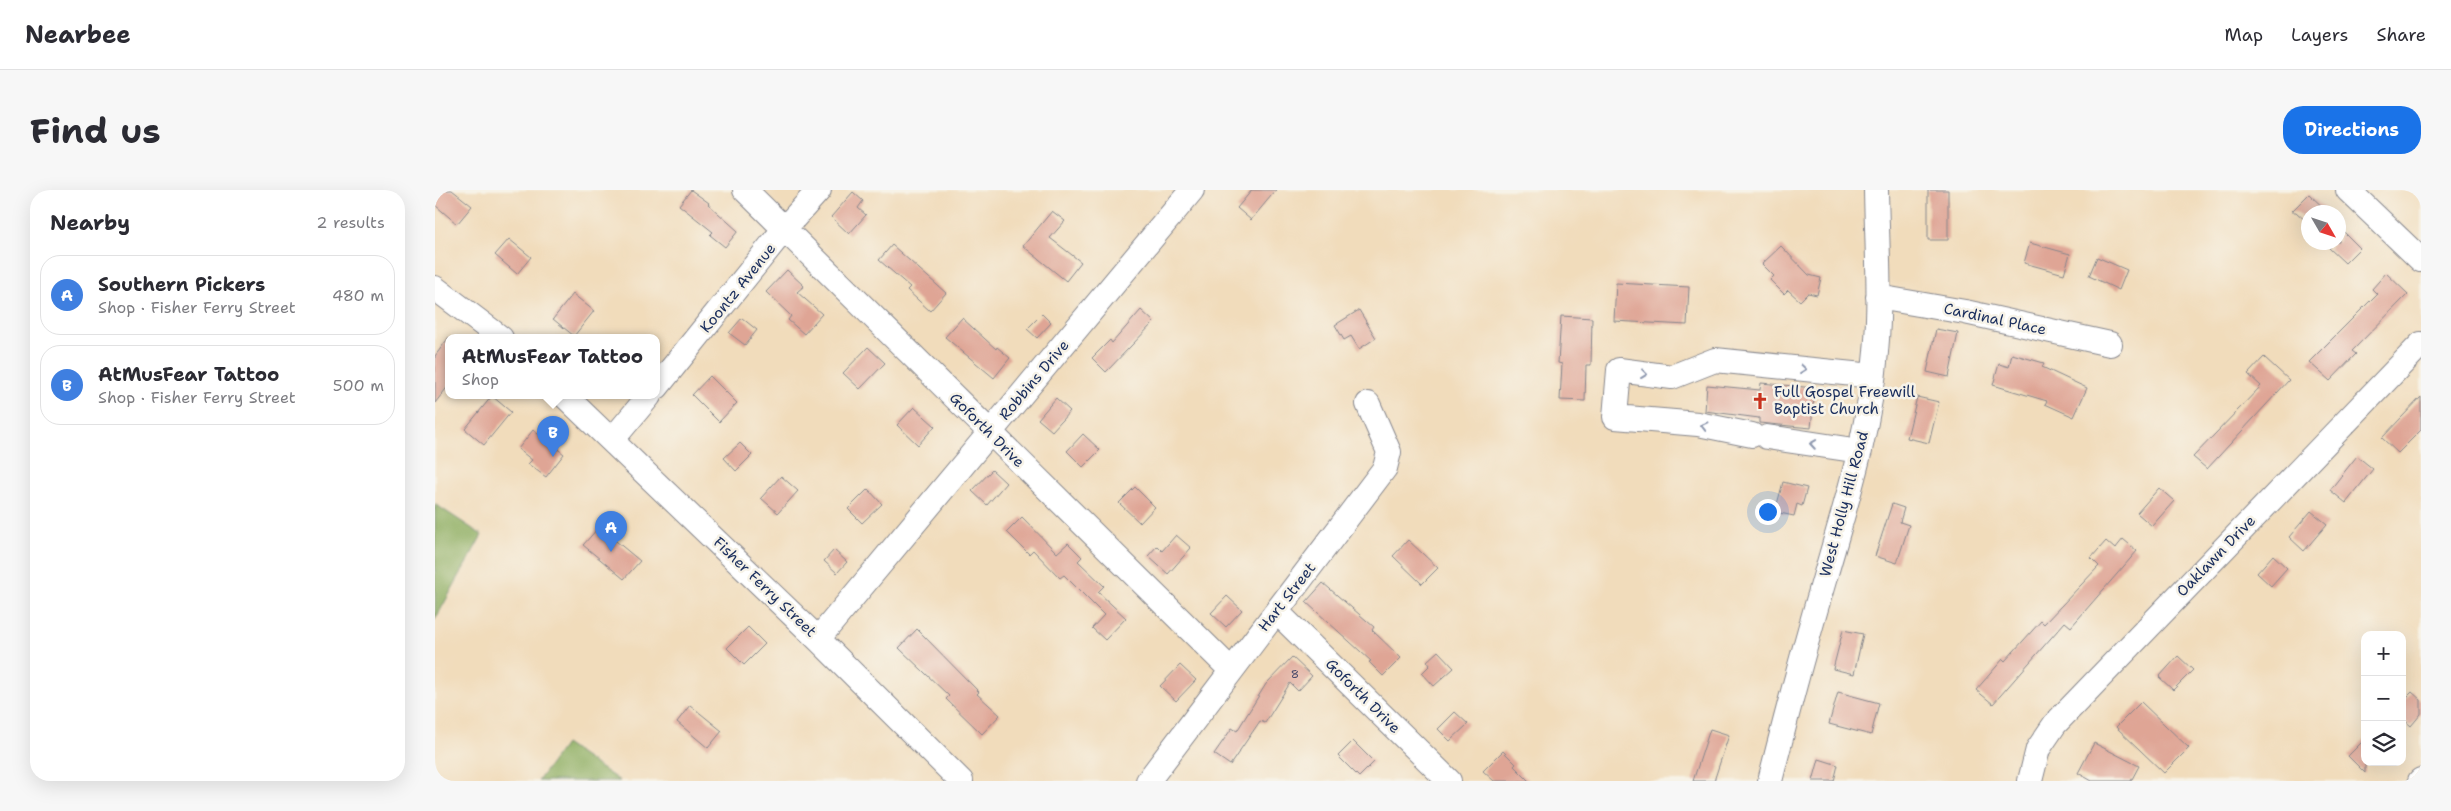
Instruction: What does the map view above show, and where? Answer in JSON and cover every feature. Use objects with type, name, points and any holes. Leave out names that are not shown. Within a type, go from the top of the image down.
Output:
[{"type":"street","name":"Goforth Drive","points":[[745,190],[1231,670]]},
{"type":"street","name":"Koontz Avenue","points":[[660,383],[785,228],[819,190]]},
{"type":"street","name":"Robbins Drive","points":[[818,639],[1192,190]]},
{"type":"street","name":"West Holly Hill Road","points":[[1770,781],[1798,669],[1860,451],[1873,376],[1879,297],[1876,190]]},
{"type":"street","points":[[2348,190],[2421,260]]},
{"type":"street","points":[[435,288],[496,334]]},
{"type":"street","name":"Cardinal Place","points":[[1879,297],[1965,312],[2110,344]]},
{"type":"street","name":"Oaklawn Drive","points":[[2030,781],[2038,749],[2055,724],[2421,344]]},
{"type":"street","points":[[1860,451],[1759,436],[1698,424],[1615,417],[1619,370],[1672,377],[1715,360],[1873,376]]},
{"type":"street","name":"Fisher Ferry Street","points":[[568,399],[613,439],[961,781]]},
{"type":"street","points":[[613,439],[646,399]]},
{"type":"street","name":"Hart Street","points":[[1148,781],[1385,468],[1389,452],[1368,404]]},
{"type":"street","name":"Goforth Drive","points":[[1277,612],[1449,781]]},
{"type":"green space","points":[[435,504],[482,535],[435,620]]},
{"type":"green space","points":[[565,744],[620,781],[538,781]]},
{"type":"building","points":[[439,190],[452,190],[472,206],[457,224],[435,205],[435,195]]},
{"type":"building","points":[[691,190],[709,203],[738,231],[725,247],[710,235],[713,232],[679,205]]},
{"type":"building","points":[[1252,190],[1276,190],[1251,220],[1237,208]]},
{"type":"building","points":[[1928,190],[1948,190],[1948,240],[1928,240]]},
{"type":"building","points":[[853,192],[863,201],[858,208],[866,215],[849,234],[831,217]]},
{"type":"building","points":[[2309,194],[2321,205],[2301,205],[2301,217],[2296,212],[2291,212]]},
{"type":"building","points":[[1052,211],[1065,221],[1050,238],[1081,262],[1066,281],[1023,246]]},
{"type":"building","points":[[2346,234],[2360,248],[2345,263],[2331,250],[2346,250]]},
{"type":"building","points":[[509,239],[531,257],[517,274],[495,255]]},
{"type":"building","points":[[2030,243],[2070,254],[2064,274],[2024,263]]},
{"type":"building","points":[[892,245],[946,293],[930,311],[907,290],[910,287],[879,260]]},
{"type":"building","points":[[1781,246],[1809,275],[1821,278],[1817,295],[1808,293],[1800,301],[1788,290],[1784,294],[1770,280],[1774,276],[1762,264]]},
{"type":"building","points":[[2097,257],[2127,270],[2119,290],[2089,276]]},
{"type":"building","points":[[787,270],[804,286],[797,292],[822,314],[804,334],[788,320],[791,316],[766,292]]},
{"type":"building","points":[[2386,273],[2408,294],[2352,351],[2356,354],[2330,381],[2309,362],[2377,294],[2372,289]]},
{"type":"building","points":[[1616,283],[1689,287],[1687,325],[1614,321]]},
{"type":"building","points":[[573,294],[594,311],[576,334],[572,334],[553,319]]},
{"type":"building","points":[[1141,310],[1154,322],[1106,372],[1092,358],[1110,340],[1112,343]]},
{"type":"building","points":[[1359,310],[1376,338],[1359,349],[1351,336],[1344,340],[1335,325]]},
{"type":"building","points":[[1042,314],[1051,323],[1037,338],[1027,329]]},
{"type":"building","points":[[1561,316],[1592,318],[1591,365],[1586,365],[1585,401],[1560,400],[1562,364],[1558,363]]},
{"type":"building","points":[[742,318],[757,330],[745,345],[729,333]]},
{"type":"building","points":[[962,318],[996,349],[997,347],[1010,358],[994,378],[945,337]]},
{"type":"building","points":[[1936,329],[1958,333],[1949,377],[1927,372]]},
{"type":"building","points":[[445,342],[445,390],[435,403],[435,356]]},
{"type":"building","points":[[868,347],[885,363],[860,389],[843,373]]},
{"type":"building","points":[[2012,354],[2044,363],[2042,367],[2087,388],[2074,417],[2045,404],[2047,401],[1993,385],[1999,364],[2009,367]]},
{"type":"building","points":[[2264,357],[2289,380],[2207,469],[2193,457],[2261,386],[2248,374]]},
{"type":"building","points":[[710,376],[737,403],[719,422],[692,395]]},
{"type":"building","name":"Full Gospel Freewill Baptist Church","points":[[1761,383],[1815,388],[1811,428],[1759,423],[1759,418],[1705,411],[1707,385],[1760,390]]},
{"type":"building","points":[[1917,397],[1939,402],[1929,443],[1907,438]]},
{"type":"building","points":[[2421,397],[2421,430],[2398,453],[2382,438]]},
{"type":"building","points":[[1056,398],[1070,411],[1052,431],[1038,419]]},
{"type":"building","points":[[490,399],[496,399],[511,412],[484,445],[465,429]]},
{"type":"building","points":[[914,407],[935,426],[918,445],[897,425]]},
{"type":"building","points":[[533,430],[564,454],[546,477],[528,464],[532,460],[518,449]]},
{"type":"building","points":[[1083,434],[1100,450],[1083,467],[1067,451]]},
{"type":"building","points":[[740,443],[752,455],[736,471],[724,458]]},
{"type":"building","points":[[2357,456],[2373,469],[2346,503],[2330,490]]},
{"type":"building","points":[[992,470],[1006,483],[987,505],[972,491]]},
{"type":"building","points":[[781,476],[798,491],[778,513],[761,498]]},
{"type":"building","points":[[1783,482],[1807,488],[1802,506],[1797,504],[1794,516],[1775,512]]},
{"type":"building","points":[[1135,487],[1155,507],[1140,523],[1119,503]]},
{"type":"building","points":[[2159,488],[2174,501],[2152,526],[2137,513]]},
{"type":"building","points":[[868,489],[882,504],[862,523],[848,509]]},
{"type":"building","points":[[1892,504],[1904,508],[1900,522],[1909,525],[1897,563],[1875,556]]},
{"type":"building","points":[[2311,511],[2327,524],[2304,551],[2289,537]]},
{"type":"building","points":[[1022,517],[1057,553],[1068,543],[1082,557],[1078,561],[1104,586],[1098,592],[1126,618],[1105,640],[1092,628],[1104,615],[1064,575],[1060,578],[1033,550],[1029,554],[1007,532]]},
{"type":"building","points":[[599,527],[640,561],[624,579],[583,545]]},
{"type":"building","points":[[1176,535],[1191,548],[1168,574],[1148,556],[1157,546],[1162,551]]},
{"type":"building","points":[[2123,539],[2137,551],[2071,627],[2065,622],[1993,704],[1976,690],[2003,659],[2005,661],[2041,621],[2044,624],[2099,566],[2091,558],[2106,541],[2115,549]]},
{"type":"building","points":[[1408,540],[1438,568],[1422,584],[1393,556]]},
{"type":"building","points":[[834,550],[847,562],[837,573],[824,561]]},
{"type":"building","points":[[2273,555],[2287,568],[2271,586],[2257,573]]},
{"type":"building","points":[[1323,583],[1374,627],[1372,630],[1401,658],[1383,676],[1369,662],[1371,661],[1306,602]]},
{"type":"building","points":[[1227,596],[1242,610],[1226,627],[1211,613]]},
{"type":"building","points":[[748,627],[765,644],[744,665],[727,648]]},
{"type":"building","points":[[917,629],[979,692],[977,694],[1000,715],[982,734],[946,699],[949,696],[899,648]]},
{"type":"building","points":[[1843,630],[1863,634],[1854,674],[1833,669]]},
{"type":"building","points":[[1438,651],[1454,668],[1434,686],[1422,673],[1430,665],[1427,661]]},
{"type":"building","points":[[2178,656],[2193,670],[2173,690],[2159,677]]},
{"type":"building","points":[[1292,657],[1312,676],[1298,691],[1290,683],[1265,723],[1260,721],[1230,765],[1214,754],[1232,728],[1237,731],[1266,684]]},
{"type":"building","points":[[1180,665],[1196,680],[1176,701],[1160,686]]},
{"type":"building","points":[[1838,692],[1879,703],[1871,735],[1829,724]]},
{"type":"building","points":[[2412,692],[2421,700],[2421,714],[2411,726],[2406,722],[2406,698]]},
{"type":"building","points":[[2141,702],[2189,748],[2164,773],[2116,727]]},
{"type":"building","points":[[690,705],[722,731],[708,748],[677,722]]},
{"type":"building","points":[[1455,712],[1468,724],[1450,741],[1438,729]]},
{"type":"building","points":[[1710,729],[1729,735],[1714,781],[1693,781]]},
{"type":"building","points":[[1353,741],[1374,762],[1359,777],[1338,756]]},
{"type":"building","points":[[2094,743],[2139,766],[2131,781],[2092,781],[2078,773]]},
{"type":"building","points":[[2361,743],[2361,766],[2365,766],[2365,773],[2348,756]]},
{"type":"building","points":[[1503,751],[1516,764],[1514,766],[1529,781],[1494,781],[1483,771]]},
{"type":"building","points":[[1819,759],[1838,765],[1834,781],[1813,781]]},
{"type":"place","name":"Full Gospel Freewill Baptist Church","points":[[1760,401]]},
{"type":"place","name":"AtMusFear Tattoo","points":[[553,457]]},
{"type":"place","name":"Southern Pickers","points":[[611,552]]}]
